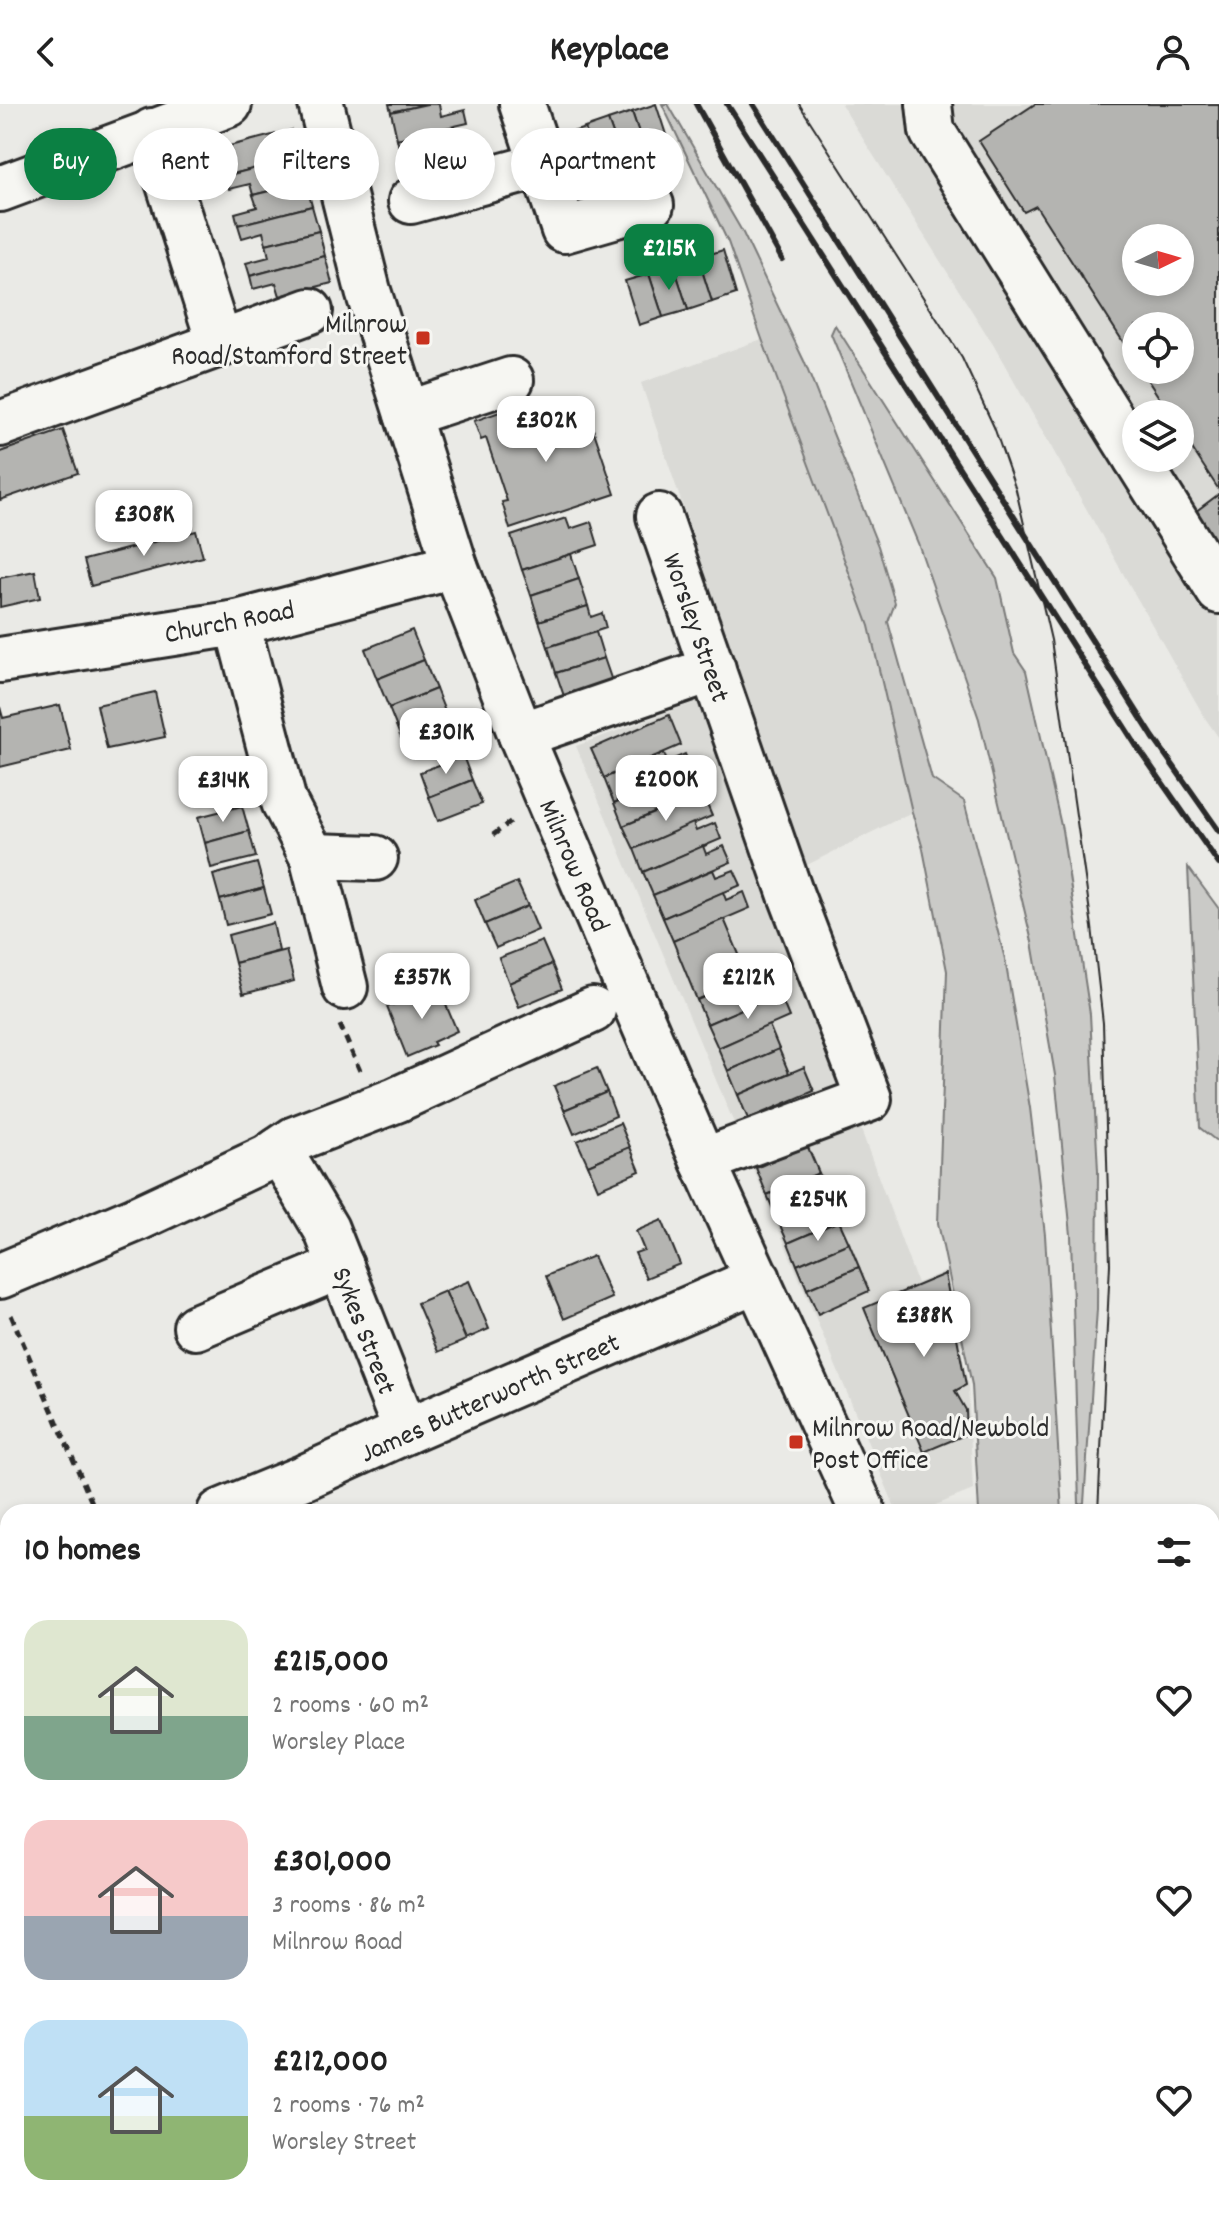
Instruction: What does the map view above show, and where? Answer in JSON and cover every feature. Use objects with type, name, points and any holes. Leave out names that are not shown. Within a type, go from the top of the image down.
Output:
[{"type":"street","points":[[161,128],[229,104]]},
{"type":"street","name":"Milnrow Road","points":[[321,104],[368,291],[455,566],[521,735],[703,1161],[859,1504]]},
{"type":"street","points":[[522,104],[530,128]]},
{"type":"street","points":[[929,104],[932,131],[1122,436]]},
{"type":"street","points":[[0,189],[133,138]]},
{"type":"street","points":[[411,201],[511,174]]},
{"type":"street","points":[[174,200],[220,345]]},
{"type":"street","points":[[554,200],[564,230],[651,205]]},
{"type":"street","points":[[0,424],[310,311]]},
{"type":"street","points":[[407,414],[511,380]]},
{"type":"street","points":[[1145,472],[1219,591]]},
{"type":"street","name":"Worsley Street","points":[[659,516],[791,895],[869,1099],[703,1161]]},
{"type":"street","name":"Church Road","points":[[0,660],[237,623],[455,566]]},
{"type":"street","points":[[237,623],[284,802],[312,856],[345,987]]},
{"type":"street","points":[[521,735],[713,669]]},
{"type":"street","points":[[312,856],[375,858]]},
{"type":"street","points":[[3,1289],[136,1219],[267,1158],[295,1139],[376,1109],[593,1010]]},
{"type":"street","name":"Sykes Street","points":[[279,1150],[333,1247],[406,1431]]},
{"type":"street","points":[[196,1327],[333,1247]]},
{"type":"street","name":"James Butterworth Street","points":[[263,1504],[312,1495],[406,1431],[758,1279]]},
{"type":"path","points":[[345,987],[336,1015],[376,1109]]},
{"type":"path","points":[[3,1289],[93,1504]]},
{"type":"shaded area","points":[[662,104],[668,104],[682,128],[673,128]]},
{"type":"shaded area","points":[[841,104],[1219,104],[1219,738],[994,346]]},
{"type":"shaded area","points":[[684,132],[743,233],[804,361],[878,546],[895,603],[888,622],[932,779],[964,801],[1005,959],[1030,1108],[1045,1235],[1062,1504],[979,1504],[972,1385],[938,1223],[947,971],[923,849],[869,626],[728,242],[684,150]]},
{"type":"shaded area","points":[[835,325],[997,578],[1014,653],[1026,671],[1062,830],[1090,1014],[1098,1171],[1097,1309],[1084,1503],[1079,1504],[1071,1235],[1055,1075],[1032,942],[979,719],[918,543],[831,334]]},
{"type":"shaded area","points":[[762,339],[869,626],[912,812],[805,866],[641,383]]},
{"type":"shaded area","points":[[704,699],[917,1283],[946,1271],[968,1385],[973,1490],[938,1504],[894,1504],[576,746]]},
{"type":"shaded area","points":[[1188,867],[1219,909],[1219,1143],[1200,1128]]},
{"type":"building","points":[[389,104],[427,104],[391,112]]},
{"type":"building","points":[[439,104],[441,116],[465,110],[468,123],[446,128],[395,130],[391,112]]},
{"type":"building","points":[[656,104],[664,128],[637,128],[632,112]]},
{"type":"building","points":[[1035,104],[1219,104],[1219,490],[1194,452],[1194,400],[1161,400],[1150,384],[1194,384],[1194,312],[1122,312],[1122,340],[1036,206],[1024,212],[979,141]]},
{"type":"building","points":[[632,112],[637,128],[611,128],[608,120]]},
{"type":"building","points":[[608,120],[611,128],[585,128]]},
{"type":"building","points":[[254,140],[254,169],[238,173],[238,144]]},
{"type":"building","points":[[254,169],[254,195],[250,184],[238,187],[238,173]]},
{"type":"building","points":[[255,200],[310,200],[312,206],[238,225],[235,213],[257,207]]},
{"type":"building","points":[[312,206],[319,231],[266,244],[263,232],[242,238],[238,225]]},
{"type":"building","points":[[319,231],[325,256],[250,276],[246,263],[269,257],[266,244]]},
{"type":"building","points":[[723,250],[736,294],[712,302],[698,258]]},
{"type":"building","points":[[325,256],[332,283],[280,296],[276,283],[253,289],[250,276]]},
{"type":"building","points":[[698,258],[712,302],[688,310],[674,266]]},
{"type":"building","points":[[674,266],[688,310],[663,317],[649,274]]},
{"type":"building","points":[[649,274],[663,317],[639,325],[625,281]]},
{"type":"building","points":[[585,405],[615,494],[510,529],[502,502],[507,501],[486,438],[481,440],[474,421],[511,408],[518,428]]},
{"type":"building","points":[[63,430],[78,473],[0,500],[0,452]]},
{"type":"building","points":[[1219,494],[1219,545],[1195,512]]},
{"type":"building","points":[[566,518],[570,529],[591,522],[598,545],[522,570],[511,536]]},
{"type":"building","points":[[196,531],[203,557],[91,586],[84,560]]},
{"type":"building","points":[[571,554],[579,579],[531,595],[522,570]]},
{"type":"building","points":[[35,571],[40,598],[0,607],[0,578]]},
{"type":"building","points":[[579,579],[588,606],[539,621],[531,595]]},
{"type":"building","points":[[588,606],[591,617],[602,613],[606,628],[548,647],[539,621]]},
{"type":"building","points":[[412,630],[424,660],[377,679],[365,649]]},
{"type":"building","points":[[596,632],[604,658],[556,673],[548,647]]},
{"type":"building","points":[[604,658],[613,684],[565,699],[556,673]]},
{"type":"building","points":[[424,660],[436,689],[389,708],[377,679]]},
{"type":"building","points":[[436,689],[448,719],[401,738],[389,708]]},
{"type":"building","points":[[155,692],[165,737],[107,749],[97,705]]},
{"type":"building","points":[[60,705],[71,750],[0,767],[0,707],[3,718]]},
{"type":"building","points":[[669,715],[681,745],[604,778],[591,749]]},
{"type":"building","points":[[664,753],[667,762],[685,754],[691,769],[614,803],[604,778]]},
{"type":"building","points":[[463,756],[472,780],[429,797],[420,772]]},
{"type":"building","points":[[673,777],[677,785],[695,777],[702,793],[623,826],[614,803]]},
{"type":"building","points":[[472,780],[482,804],[438,821],[429,797]]},
{"type":"building","points":[[705,800],[712,816],[634,849],[623,826],[684,801],[687,808]]},
{"type":"building","points":[[242,806],[249,831],[205,843],[198,817]]},
{"type":"building","points":[[693,823],[696,831],[715,823],[721,839],[643,872],[634,849]]},
{"type":"building","points":[[249,831],[256,857],[211,868],[205,843]]},
{"type":"building","points":[[703,846],[706,854],[724,846],[731,862],[653,895],[643,872]]},
{"type":"building","points":[[257,863],[264,888],[220,900],[213,875]]},
{"type":"building","points":[[713,870],[716,877],[734,870],[741,885],[663,918],[653,895]]},
{"type":"building","points":[[517,882],[528,906],[485,924],[475,900]]},
{"type":"building","points":[[264,888],[271,914],[226,925],[220,900]]},
{"type":"building","points":[[723,892],[726,900],[744,892],[750,908],[673,941],[663,918]]},
{"type":"building","points":[[528,906],[538,930],[496,948],[485,924]]},
{"type":"building","points":[[724,919],[749,978],[697,1000],[673,941]]},
{"type":"building","points":[[273,923],[279,951],[235,963],[228,935]]},
{"type":"building","points":[[542,941],[552,964],[509,983],[499,958]]},
{"type":"building","points":[[286,950],[294,981],[243,994],[235,963]]},
{"type":"building","points":[[552,964],[562,989],[519,1007],[509,983]]},
{"type":"building","points":[[749,978],[759,1002],[707,1024],[697,1000]]},
{"type":"building","points":[[438,986],[457,1031],[407,1057],[387,1007]]},
{"type":"building","points":[[779,993],[789,1017],[718,1048],[707,1024]]},
{"type":"building","points":[[769,1025],[779,1049],[728,1071],[718,1048]]},
{"type":"building","points":[[779,1049],[789,1073],[738,1095],[728,1071]]},
{"type":"building","points":[[804,1067],[814,1091],[748,1119],[738,1095]]},
{"type":"building","points":[[597,1068],[607,1092],[564,1110],[554,1086]]},
{"type":"building","points":[[607,1092],[616,1116],[574,1134],[564,1110]]},
{"type":"building","points":[[620,1123],[630,1147],[588,1165],[577,1141]]},
{"type":"building","points":[[807,1145],[819,1173],[767,1195],[756,1168]]},
{"type":"building","points":[[630,1147],[640,1171],[598,1189],[588,1165]]},
{"type":"building","points":[[819,1173],[831,1201],[779,1223],[767,1195]]},
{"type":"building","points":[[831,1201],[839,1221],[788,1243],[779,1223]]},
{"type":"building","points":[[662,1220],[680,1264],[646,1278],[635,1253],[644,1250],[636,1231]]},
{"type":"building","points":[[839,1221],[849,1243],[797,1265],[788,1243]]},
{"type":"building","points":[[849,1243],[859,1267],[807,1289],[797,1265]]},
{"type":"building","points":[[593,1256],[612,1298],[564,1319],[546,1276]]},
{"type":"building","points":[[859,1267],[869,1291],[818,1314],[807,1289]]},
{"type":"building","points":[[945,1274],[966,1385],[955,1391],[966,1410],[967,1434],[924,1452],[864,1308]]},
{"type":"building","points":[[469,1281],[489,1329],[466,1339],[445,1291]]},
{"type":"building","points":[[445,1291],[466,1340],[438,1352],[417,1303]]},
{"type":"tram line","points":[[799,104],[962,358],[994,427],[1016,490],[1051,640],[1103,1023],[1110,1264],[1098,1504]]},
{"type":"railway","points":[[696,104],[782,259]]},
{"type":"railway","points":[[727,104],[1136,745],[1219,864]]},
{"type":"railway","points":[[753,104],[1153,737],[1219,831]]},
{"type":"place","name":"Milnrow Road/Stamford Street","points":[[423,338]]},
{"type":"place","name":"Milnrow Road/Newbold Post Office","points":[[796,1442]]}]
